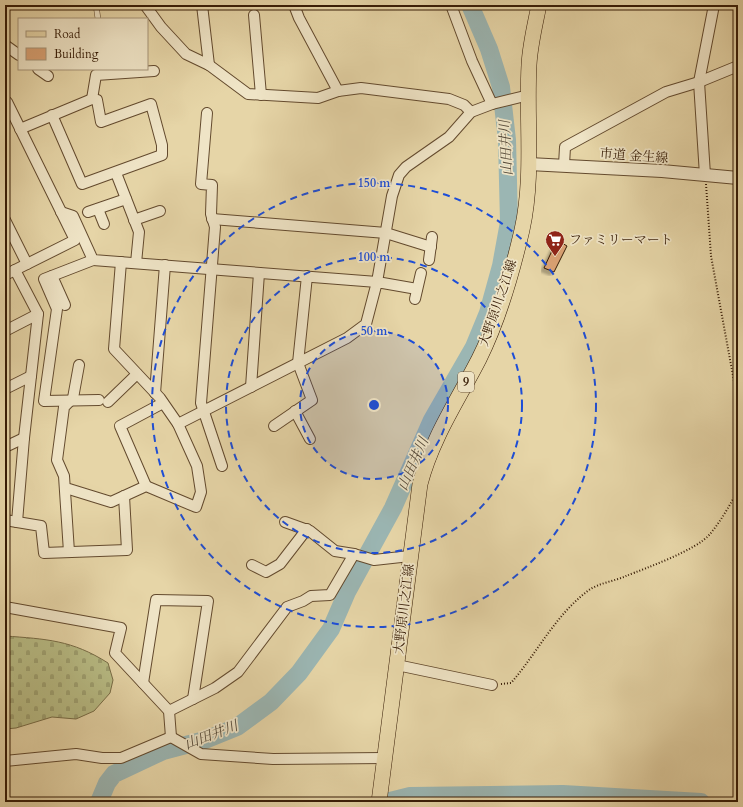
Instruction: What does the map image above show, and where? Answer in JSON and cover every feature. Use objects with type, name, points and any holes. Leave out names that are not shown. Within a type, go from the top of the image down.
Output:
[{"type":"main road","name":"大野原川之江線","points":[[379,802],[420,484],[425,466],[439,432],[479,358],[498,311],[522,230],[526,206],[529,164],[529,64],[539,5]]},
{"type":"street","points":[[145,5],[161,27],[186,54],[210,65],[248,94],[318,98],[338,91],[361,88],[449,99],[464,106],[471,112]]},
{"type":"street","points":[[294,5],[299,18],[338,91]]},
{"type":"street","points":[[451,5],[472,61],[492,104]]},
{"type":"street","points":[[705,175],[698,82],[714,5]]},
{"type":"street","points":[[199,7],[210,65]]},
{"type":"street","points":[[254,15],[252,48],[261,95]]},
{"type":"street","points":[[5,45],[18,54]]},
{"type":"street","points":[[564,166],[565,147],[666,92],[698,82],[738,66]]},
{"type":"street","points":[[39,70],[48,76]]},
{"type":"street","points":[[92,99],[96,75],[99,72],[154,71]]},
{"type":"street","points":[[178,424],[347,338],[366,324],[377,282],[392,196],[399,175],[406,167],[449,137],[471,112],[492,104],[529,95]]},
{"type":"street","points":[[20,129],[52,115],[92,99],[97,100],[101,122],[151,104],[162,145],[162,155],[116,173],[82,184],[52,115]]},
{"type":"street","points":[[5,103],[7,102],[75,240],[5,275]]},
{"type":"street","points":[[206,113],[201,184],[212,185],[211,214],[215,227],[201,403],[222,466]]},
{"type":"street","name":"市道 金生線","points":[[529,164],[662,171],[738,178]]},
{"type":"street","points":[[116,173],[139,232],[136,263]]},
{"type":"street","points":[[104,224],[93,211],[126,200]]},
{"type":"street","points":[[61,212],[72,216],[93,260]]},
{"type":"street","points":[[134,220],[160,212]]},
{"type":"street","points":[[212,219],[386,233],[432,242],[429,260]]},
{"type":"street","points":[[5,220],[27,264]]},
{"type":"street","points":[[137,374],[103,401],[44,401],[57,309],[44,279],[93,260],[377,282],[416,294],[420,273]]},
{"type":"street","points":[[122,262],[114,349],[155,393],[163,403],[178,424],[197,466],[201,492],[196,507],[146,486],[120,426],[163,403]]},
{"type":"street","points":[[155,393],[165,265]]},
{"type":"street","points":[[15,270],[38,314],[24,438],[17,522]]},
{"type":"street","points":[[251,387],[259,273]]},
{"type":"street","points":[[52,276],[65,305]]},
{"type":"street","points":[[274,426],[312,400],[298,363],[307,276]]},
{"type":"street","points":[[5,330],[38,314]]},
{"type":"street","points":[[69,552],[64,476],[57,460],[64,407],[73,398],[79,365]]},
{"type":"street","points":[[5,389],[31,376]]},
{"type":"street","points":[[295,411],[310,439]]},
{"type":"street","points":[[5,447],[24,438]]},
{"type":"street","points":[[69,489],[111,502],[146,486]]},
{"type":"street","points":[[5,520],[41,526],[44,553],[127,550],[124,496]]},
{"type":"street","points":[[286,522],[307,530],[335,551],[354,554],[374,560],[410,556]]},
{"type":"street","points":[[252,565],[266,572],[280,564],[307,530]]},
{"type":"street","points":[[169,711],[215,688],[238,672],[287,607],[303,601],[311,596],[330,595],[354,554]]},
{"type":"street","points":[[143,683],[156,600],[208,601],[193,699]]},
{"type":"street","points":[[5,607],[121,628],[115,653],[169,711],[171,737]]},
{"type":"street","points":[[397,665],[492,686]]},
{"type":"street","points":[[171,737],[201,754],[273,760],[385,758]]},
{"type":"street","points":[[5,761],[76,754],[102,758],[121,758],[171,737]]},
{"type":"lane","points":[[96,5],[98,18]]},
{"type":"path","points":[[705,175],[711,256],[738,403]]},
{"type":"path","points":[[492,686],[511,683],[524,668],[556,621],[577,599],[591,588],[663,561],[702,541],[710,535],[738,490]]},
{"type":"green space","points":[[5,636],[58,642],[95,655],[108,663],[113,680],[110,693],[94,711],[76,719],[52,717],[16,728],[5,729]]},
{"type":"building","name":"ファミリーマート","points":[[557,240],[567,246],[554,272],[544,268]]},
{"type":"waterway","name":"山田井川","points":[[99,802],[107,783],[114,774],[163,751],[205,740],[237,727],[271,702],[299,673],[331,629],[347,592],[393,508],[432,420],[474,347],[488,313],[501,266],[509,222],[507,140],[501,87],[489,49],[470,5]]},
{"type":"waterway","points":[[386,802],[410,796],[563,794],[701,802]]},
{"type":"place","name":"ファミリーマート","points":[[555,257]]}]
